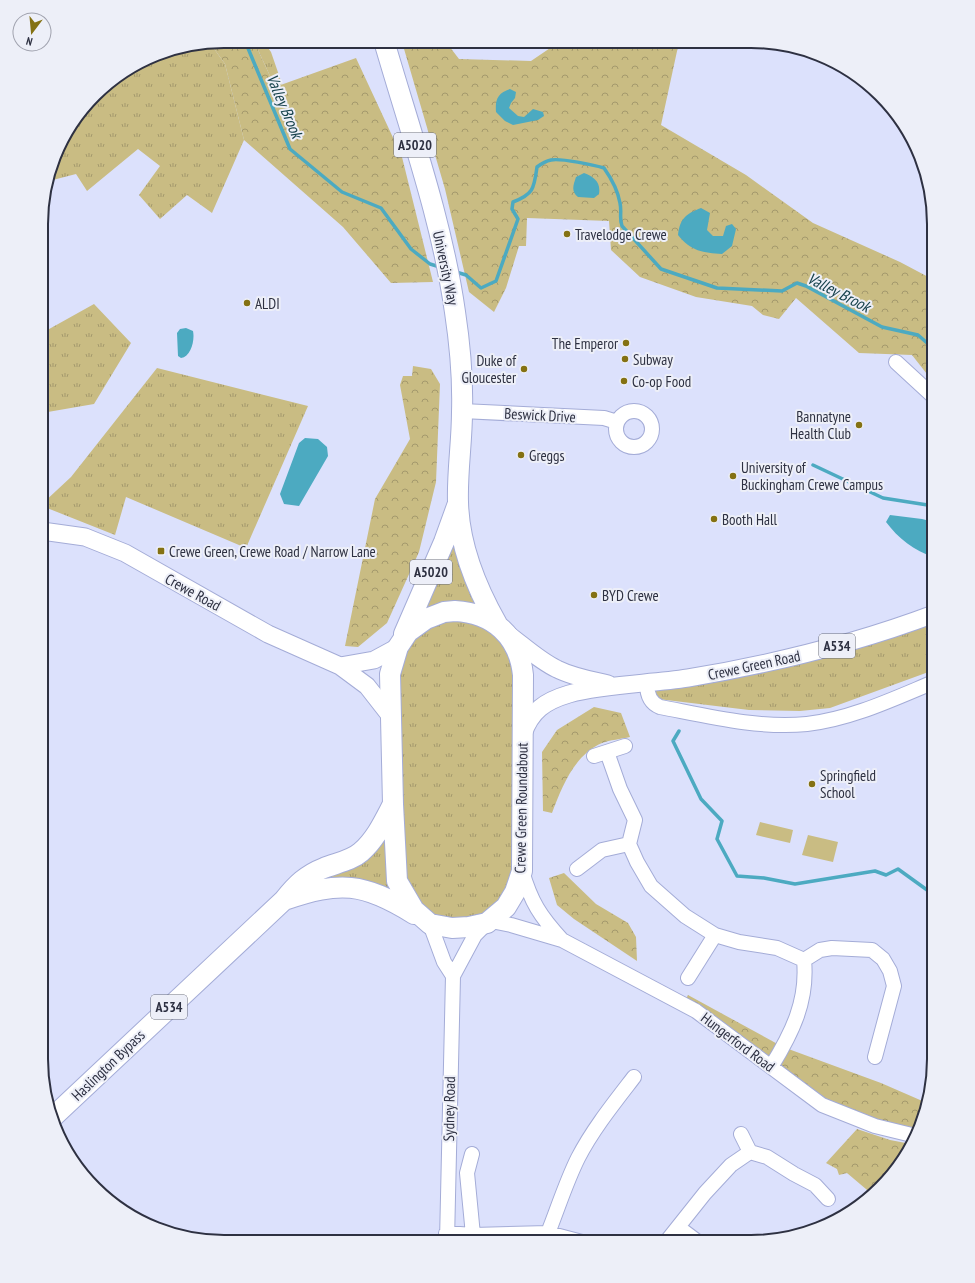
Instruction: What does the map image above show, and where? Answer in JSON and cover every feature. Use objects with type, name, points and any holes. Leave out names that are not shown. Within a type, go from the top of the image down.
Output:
[{"type":"highway","name":"University Way","points":[[386,48],[427,185],[452,291],[459,343],[462,410],[458,502],[466,550],[471,570],[480,592],[501,628]]},
{"type":"highway","name":"University Way","points":[[399,644],[441,549],[458,502]]},
{"type":"highway","name":"Crewe Green Roundabout","points":[[427,922],[406,899],[397,881],[393,804],[390,674],[399,644],[418,623],[444,612],[467,612],[478,614],[501,628],[515,646],[522,667],[522,871],[512,897],[506,907],[489,922]]},
{"type":"highway","name":"Haslington Bypass","points":[[56,1114],[284,900],[296,884],[308,875],[360,853],[378,833],[393,804]]},
{"type":"highway","name":"Haslington Bypass","points":[[284,900],[312,891],[335,887],[353,887],[370,890],[393,901],[427,922]]},
{"type":"highway","points":[[427,922],[452,928],[469,927],[489,922]]},
{"type":"main road","name":"Crewe Road","points":[[48,532],[85,537],[125,553],[268,634],[340,666],[367,686],[392,718]]},
{"type":"main road","name":"Crewe Green Road","points":[[522,738],[528,720],[536,711],[569,694],[616,686],[646,684],[706,675],[808,654],[874,635],[927,616]]},
{"type":"main road","name":"Crewe Green Road","points":[[501,628],[532,653],[556,669],[578,677],[616,686]]},
{"type":"main road","points":[[340,666],[374,660],[399,644]]},
{"type":"street","points":[[896,362],[927,391]]},
{"type":"street","name":"Beswick Drive","points":[[462,410],[604,418],[617,422]]},
{"type":"street","points":[[646,684],[649,697],[655,705],[660,707],[748,722],[788,725],[808,724],[838,718],[927,685]]},
{"type":"street","points":[[625,746],[600,754],[620,789],[635,820],[629,844],[637,862],[651,886],[685,916],[715,935],[739,942],[777,948],[804,960]]},
{"type":"street","points":[[577,869],[602,850],[629,844]]},
{"type":"street","name":"Hungerford Road","points":[[522,871],[528,894],[542,918],[562,940]]},
{"type":"street","points":[[427,922],[444,962],[453,976]]},
{"type":"street","name":"Hungerford Road","points":[[489,922],[511,924],[562,940],[690,1007],[720,1027],[822,1105],[875,1126],[910,1135]]},
{"type":"street","name":"Sydney Road","points":[[447,1235],[453,976],[475,935],[489,922]]},
{"type":"street","points":[[688,978],[715,935]]},
{"type":"street","points":[[804,960],[820,950],[832,948],[872,950],[883,959],[890,971],[894,986],[875,1057]]},
{"type":"street","points":[[771,1067],[790,1036],[799,1007],[806,980],[804,960]]},
{"type":"street","points":[[548,1233],[568,1180],[590,1138],[634,1077]]},
{"type":"street","points":[[741,1134],[750,1152],[767,1157],[815,1185],[828,1199]]},
{"type":"street","points":[[672,1235],[715,1182],[731,1165],[750,1152]]},
{"type":"street","name":"Sydney Road","points":[[472,1154],[467,1173],[473,1235]]},
{"type":"street","points":[[678,1227],[689,1235]]},
{"type":"street","points":[[473,1235],[548,1233],[556,1235]]},
{"type":"green space","points":[[214,48],[225,64],[244,140],[212,213],[187,195],[160,219],[139,195],[160,166],[138,149],[87,191],[76,174],[54,180],[66,146],[84,117],[99,99],[126,78],[157,61],[190,51]]},
{"type":"green space","points":[[214,48],[257,48],[275,87],[356,58],[402,157],[433,282],[391,283],[343,227],[244,140],[225,64]]},
{"type":"green space","points":[[257,48],[268,48],[271,52],[282,84],[275,87]]},
{"type":"green space","points":[[404,48],[451,48],[459,59],[531,61],[550,48],[678,48],[661,125],[746,175],[813,223],[900,262],[927,276],[927,374],[912,355],[859,353],[796,298],[779,319],[763,315],[752,306],[696,297],[640,277],[611,250],[609,221],[527,218],[526,246],[519,246],[506,288],[494,312],[469,292],[445,189]]},
{"type":"green space","points":[[94,304],[131,343],[94,404],[48,412],[48,330]]},
{"type":"green space","points":[[413,366],[431,369],[440,384],[436,482],[419,552],[387,623],[358,647],[345,646],[375,499],[410,439],[400,385],[403,376],[412,376]]},
{"type":"green space","points":[[157,368],[308,406],[246,548],[126,497],[115,535],[48,508],[48,498],[71,477]]},
{"type":"green space","points":[[462,530],[513,638],[515,892],[469,927],[393,901],[296,884],[351,858],[393,804],[390,698],[426,586]]},
{"type":"green space","points":[[927,621],[927,673],[830,708],[800,711],[749,710],[658,699],[655,691],[796,664]]},
{"type":"green space","points":[[594,707],[621,713],[630,737],[612,740],[592,748],[584,755],[570,773],[552,813],[543,811],[542,752],[557,730]]},
{"type":"green space","points":[[760,822],[793,830],[790,843],[756,835]]},
{"type":"green space","points":[[808,835],[838,842],[833,862],[802,855]]},
{"type":"green space","points":[[564,873],[596,904],[628,923],[636,937],[637,961],[574,919],[557,905],[549,878]]},
{"type":"green space","points":[[688,995],[783,1047],[881,1083],[922,1101],[918,1116],[910,1134],[822,1105],[684,1003]]},
{"type":"green space","points":[[857,1129],[890,1140],[905,1143],[891,1166],[876,1184],[868,1190],[847,1173],[839,1175],[837,1169],[826,1163]]},
{"type":"water","points":[[510,89],[516,92],[515,98],[509,108],[518,116],[524,117],[533,109],[543,112],[544,116],[538,120],[513,125],[505,121],[496,112],[496,103],[498,97],[503,92]]},
{"type":"water","points":[[584,173],[594,178],[598,183],[599,194],[594,198],[578,197],[574,193],[573,186],[576,177]]},
{"type":"water","points":[[701,208],[710,213],[707,230],[713,236],[723,236],[726,226],[732,224],[736,229],[732,246],[722,254],[703,252],[692,248],[687,245],[678,235],[680,224],[685,217],[691,212]]},
{"type":"water","points":[[186,328],[193,331],[193,343],[192,348],[187,355],[181,358],[178,356],[177,333],[180,329]]},
{"type":"water","points":[[305,438],[318,439],[327,447],[328,456],[299,506],[284,504],[280,494],[299,443]]},
{"type":"water","points":[[890,515],[927,520],[927,554],[913,548],[886,522]]},
{"type":"waterway","name":"Valley Brook","points":[[248,48],[290,149],[342,192],[381,208],[411,249],[430,264],[440,267]]},
{"type":"waterway","name":"Valley Brook","points":[[456,272],[466,275],[481,288],[496,281],[518,219],[512,209],[513,202],[525,196],[532,189],[537,167],[549,160],[578,162],[604,168],[612,180],[618,194],[621,206],[622,226],[661,269],[717,288],[782,291],[797,283],[806,286],[882,327],[918,335],[927,343]]},
{"type":"waterway","points":[[813,465],[883,498],[927,505]]},
{"type":"waterway","points":[[679,731],[673,741],[701,799],[722,821],[717,839],[737,876],[764,878],[795,884],[875,871],[886,875],[898,869],[927,890]]},
{"type":"place","name":"Travelodge Crewe","points":[[567,234]]},
{"type":"place","name":"ALDI","points":[[247,303]]},
{"type":"place","name":"The Emperor","points":[[626,343]]},
{"type":"place","name":"Subway","points":[[625,359]]},
{"type":"place","name":"Duke of Gloucester","points":[[524,369]]},
{"type":"place","name":"Co-op Food","points":[[624,381]]},
{"type":"place","name":"Bannatyne Health Club","points":[[859,425]]},
{"type":"place","name":"Greggs","points":[[521,455]]},
{"type":"place","name":"University of Buckingham Crewe Campus","points":[[733,476]]},
{"type":"place","name":"Booth Hall","points":[[714,519]]},
{"type":"place","name":"Crewe Green, Crewe Road / Narrow Lane","points":[[161,551]]},
{"type":"place","name":"BYD Crewe","points":[[594,595]]},
{"type":"place","name":"Springfield School","points":[[812,784]]}]
